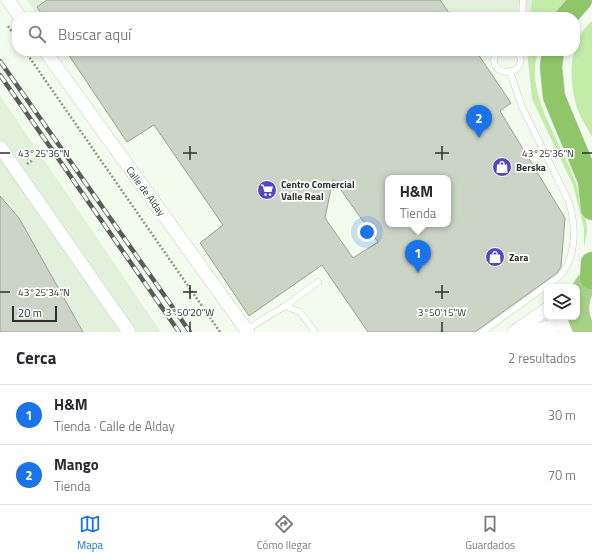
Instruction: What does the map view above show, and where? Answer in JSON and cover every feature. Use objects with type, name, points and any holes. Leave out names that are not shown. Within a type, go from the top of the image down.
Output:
[{"type":"highway","points":[[570,12],[581,0]]},
{"type":"highway","points":[[580,18],[592,8]]},
{"type":"highway","points":[[553,56],[551,81],[554,97],[590,184],[592,209]]},
{"type":"highway","points":[[585,330],[578,312],[579,296],[587,280]]},
{"type":"street","points":[[8,0],[16,12]]},
{"type":"street","name":"Calle de Alday","points":[[49,56],[247,331]]},
{"type":"street","points":[[0,147],[129,332]]},
{"type":"street","points":[[514,332],[544,311]]},
{"type":"street","points":[[530,332],[556,325],[585,330]]},
{"type":"lane","points":[[522,12],[523,0]]},
{"type":"lane","points":[[496,56],[494,59],[497,67],[504,72],[510,72],[516,69],[520,62],[518,56]]},
{"type":"lane","points":[[482,332],[560,276],[568,266],[573,250],[572,218],[569,202],[522,107],[510,72]]},
{"type":"lane","points":[[247,331],[318,282]]},
{"type":"lane","points":[[285,306],[300,312],[314,332]]},
{"type":"path","points":[[28,56],[220,332]]},
{"type":"shaded area","points":[[27,0],[532,0],[531,12],[35,12]]},
{"type":"shaded area","points":[[0,96],[16,119],[161,332],[0,332]]},
{"type":"green space","points":[[532,0],[568,0],[558,12],[531,12]]},
{"type":"green space","points":[[592,21],[592,137],[579,113],[575,102],[572,77],[573,56],[580,56],[580,37]]},
{"type":"green space","points":[[528,56],[538,56],[535,66],[539,99],[568,164],[580,197],[587,229],[584,247],[584,228],[573,185],[532,99]]},
{"type":"building","points":[[47,0],[440,0],[448,12],[40,12],[37,7]]},
{"type":"building","name":"Centro Comercial Valle Real","points":[[69,56],[479,56],[511,103],[500,111],[565,218],[561,267],[557,273],[475,332],[368,332],[322,265],[249,316],[200,243],[223,225],[154,125],[127,142]],"holes":[[[333,179],[378,242],[353,258],[325,218]]]},
{"type":"building","points":[[0,196],[19,218],[83,332],[0,332]]},
{"type":"railway","points":[[0,61],[190,332]]},
{"type":"railway","points":[[0,75],[179,332]]},
{"type":"place","name":"Mango","points":[[479,138]]},
{"type":"place","name":"Berska","points":[[502,167]]},
{"type":"place","name":"Centro Comercial Valle Real","points":[[267,190]]},
{"type":"place","name":"Zara","points":[[495,257]]},
{"type":"place","name":"H&M","points":[[418,273]]}]
